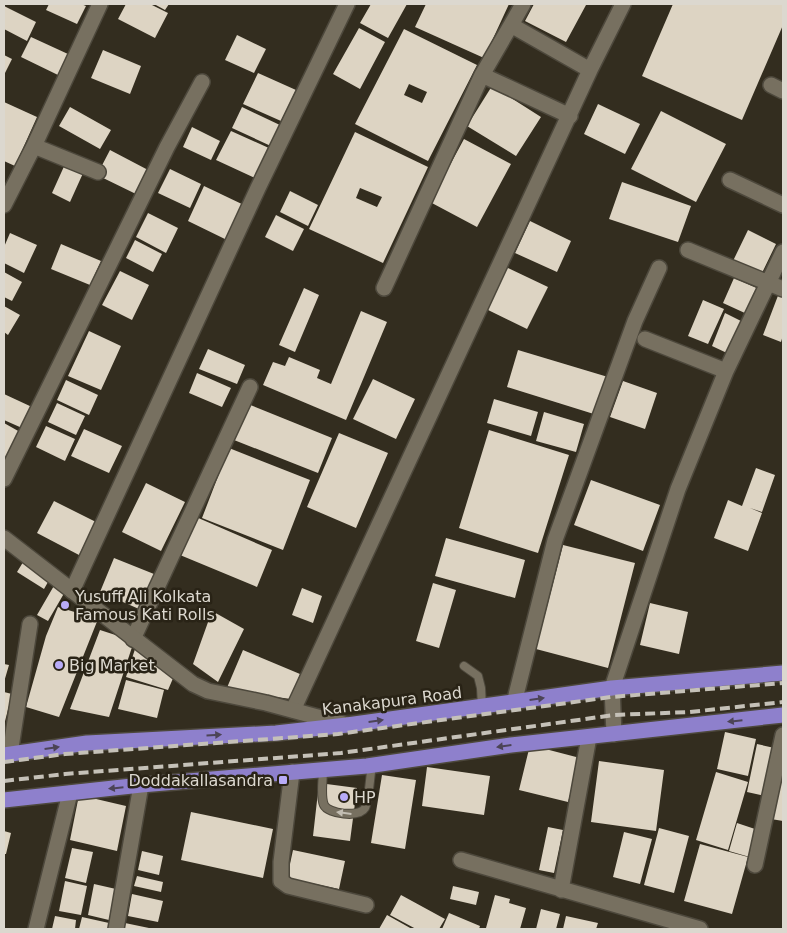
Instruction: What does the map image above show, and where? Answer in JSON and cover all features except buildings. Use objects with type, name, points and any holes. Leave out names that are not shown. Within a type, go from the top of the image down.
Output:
[{"type":"highway","name":"Kanakapura Road","points":[[7,754],[87,742],[276,733],[514,703],[612,688],[783,673]]},
{"type":"highway","points":[[4,800],[141,785],[372,766],[511,745],[783,715]]},
{"type":"street","points":[[4,205],[34,146],[100,4]]},
{"type":"street","points":[[72,591],[258,188],[347,4]]},
{"type":"street","points":[[384,288],[482,75],[523,4]]},
{"type":"street","points":[[293,710],[590,70],[623,4]]},
{"type":"street","points":[[511,25],[590,70]]},
{"type":"street","points":[[482,75],[570,116]]},
{"type":"street","points":[[4,479],[167,147],[202,82]]},
{"type":"street","points":[[34,146],[98,172]]},
{"type":"street","points":[[730,180],[783,205]]},
{"type":"street","points":[[688,250],[776,286]]},
{"type":"street","points":[[614,734],[612,688],[678,490],[726,371],[776,286],[783,252]]},
{"type":"street","points":[[514,703],[555,540],[635,322],[659,268]]},
{"type":"street","points":[[645,339],[726,371]]},
{"type":"street","points":[[133,638],[250,387]]},
{"type":"street","points":[[4,539],[193,684],[208,691],[293,710],[347,725]]},
{"type":"street","points":[[7,754],[30,624]]},
{"type":"street","points":[[755,865],[783,735]]},
{"type":"street","points":[[561,890],[589,737]]},
{"type":"street","points":[[292,772],[281,862],[281,881],[288,886],[366,906]]},
{"type":"street","points":[[116,929],[141,785]]},
{"type":"street","points":[[36,929],[70,793]]},
{"type":"street","points":[[461,860],[700,929]]},
{"type":"lane","points":[[464,666],[478,676],[482,707]]},
{"type":"lane","points":[[323,770],[322,802],[326,808],[330,811],[355,814],[360,813],[365,807],[372,766]]},
{"type":"railway","points":[[4,762],[65,754],[338,734],[611,697],[783,683]]},
{"type":"railway","points":[[4,781],[65,774],[341,753],[614,715],[690,712],[783,702]]},
{"type":"place","name":"Yusuff Ali Kolkata Famous Kati Rolls","points":[[65,605]]},
{"type":"place","name":"Big Market","points":[[59,665]]},
{"type":"place","name":"Doddakallasandra","points":[[283,780]]},
{"type":"place","name":"HP","points":[[344,797]]}]
